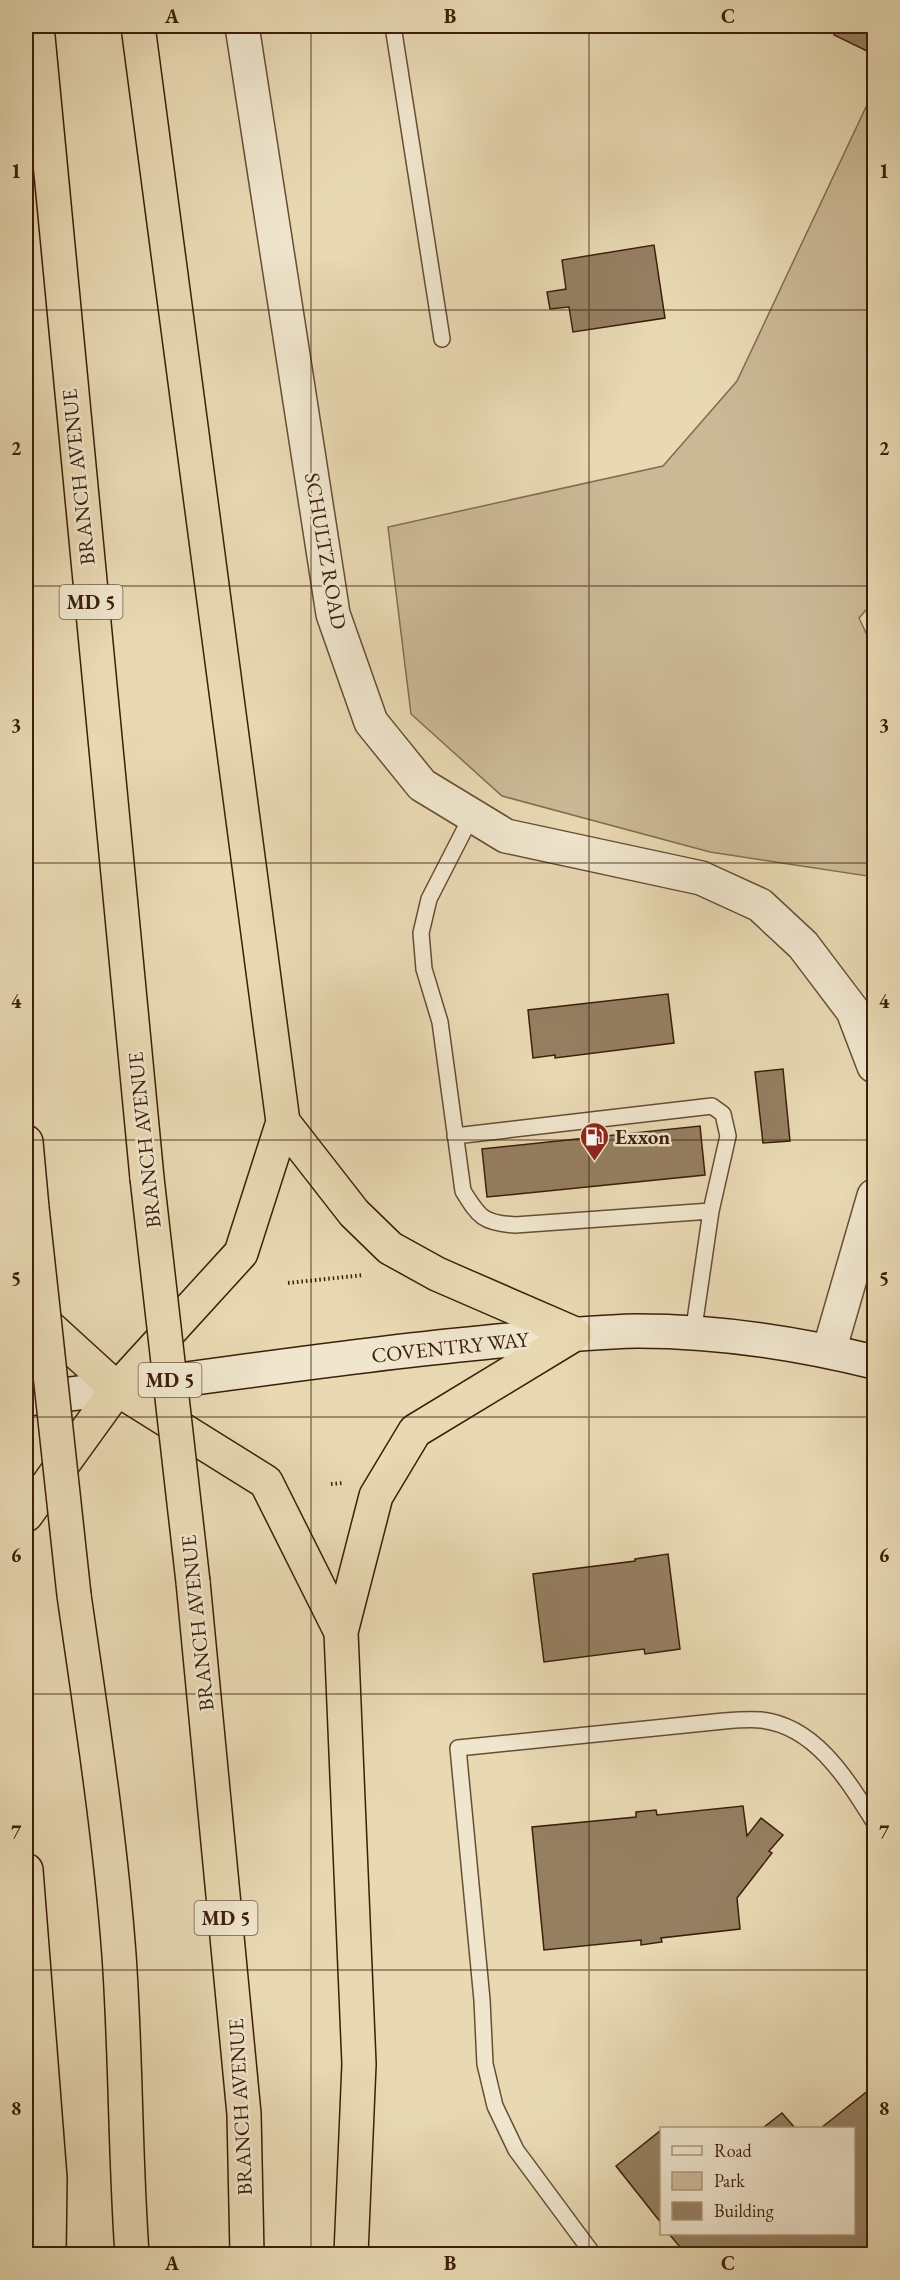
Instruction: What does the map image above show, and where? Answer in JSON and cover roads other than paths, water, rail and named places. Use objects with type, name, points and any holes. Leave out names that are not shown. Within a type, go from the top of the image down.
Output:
[{"type":"highway","name":"BRANCH AVENUE","points":[[37,26],[147,1178],[193,1582],[244,2114],[247,2254]]},
{"type":"highway","points":[[26,1515],[117,1389],[241,1253],[283,1122],[138,26]]},
{"type":"highway","points":[[283,1122],[354,1213],[390,1248],[437,1274],[574,1334]]},
{"type":"highway","points":[[26,1142],[74,1594],[97,1759],[119,1955],[132,2254]]},
{"type":"highway","points":[[26,1306],[117,1389],[266,1482],[341,1632]]},
{"type":"highway","points":[[351,2254],[359,2064],[341,1632],[376,1496],[415,1431],[574,1334]]},
{"type":"highway","points":[[26,1870],[50,2178],[49,2254]]},
{"type":"street","name":"SCHULTZ ROAD","points":[[242,26],[333,614],[371,722],[422,785],[506,836],[701,878],[760,905],[803,945],[853,1011],[874,1066]]},
{"type":"street","points":[[830,1351],[874,1196]]},
{"type":"street","name":"COVENTRY WAY","points":[[26,1399],[412,1349],[574,1334],[639,1331],[769,1341],[830,1351],[874,1362]]},
{"type":"lane","points":[[393,26],[442,339]]},
{"type":"lane","points":[[472,815],[429,899],[421,933],[424,969],[440,1022],[463,1191],[477,1214],[492,1224],[515,1225],[711,1211]]},
{"type":"lane","points":[[455,1136],[712,1106],[723,1114],[728,1136],[711,1211],[693,1334]]},
{"type":"lane","points":[[593,2254],[516,2150],[495,2106],[485,2064],[482,2000],[458,1748],[724,1720],[762,1720],[782,1726],[809,1739],[849,1782],[874,1822]]},
{"type":"place","name":"Exxon","points":[[594,1162]]}]
